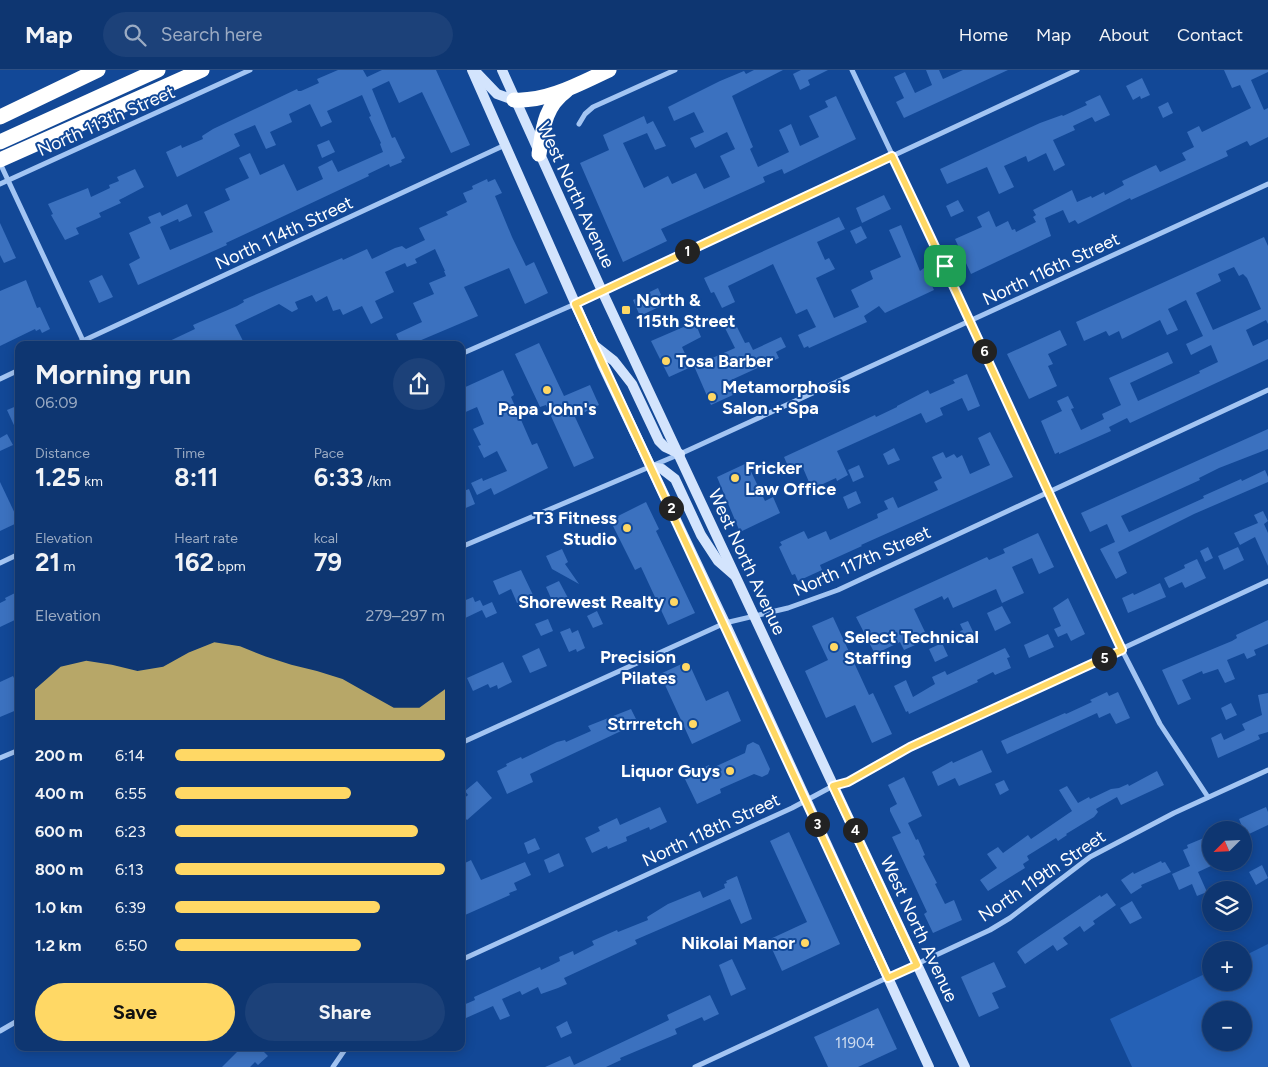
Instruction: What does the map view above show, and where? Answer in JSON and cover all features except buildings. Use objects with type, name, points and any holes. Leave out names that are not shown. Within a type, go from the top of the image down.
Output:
[{"type":"highway","points":[[0,117],[98,70]]},
{"type":"highway","points":[[0,142],[158,70]]},
{"type":"highway","points":[[1,164],[202,70]]},
{"type":"highway","points":[[539,154],[545,119],[550,106],[558,97],[572,88],[608,70]]},
{"type":"highway","points":[[514,100],[528,100],[572,88]]},
{"type":"main road","points":[[473,70],[498,94],[514,100]]},
{"type":"main road","points":[[473,70],[594,346],[929,1067]]},
{"type":"main road","name":"West North Avenue","points":[[502,70],[602,291],[680,454],[965,1067]]},
{"type":"main road","points":[[594,346],[614,361],[632,384],[659,442],[664,447],[680,454]]},
{"type":"main road","points":[[651,467],[662,469],[676,479],[701,534],[718,561],[738,580]]},
{"type":"street","name":"North 113th Street","points":[[0,184],[250,70]]},
{"type":"street","points":[[579,124],[593,108],[674,70]]},
{"type":"street","points":[[852,70],[971,321],[1122,650],[1160,724],[1208,797]]},
{"type":"street","points":[[465,352],[575,304],[1077,70]]},
{"type":"street","name":"North 114th Street","points":[[89,341],[505,146]]},
{"type":"street","points":[[1,164],[84,341]]},
{"type":"street","name":"North 116th Street","points":[[465,545],[680,454],[1268,184]]},
{"type":"street","points":[[0,379],[15,372]]},
{"type":"street","name":"North 117th Street","points":[[465,741],[724,623],[803,604],[838,590],[1268,390]]},
{"type":"street","points":[[0,563],[15,556]]},
{"type":"street","name":"North 118th Street","points":[[465,958],[806,801],[833,786],[848,782],[910,747],[1268,581]]},
{"type":"street","points":[[0,758],[15,752]]},
{"type":"street","name":"North 119th Street","points":[[695,1067],[990,930],[1010,918],[1090,857],[1208,797],[1268,770]]},
{"type":"street","points":[[0,1031],[15,1022]]},
{"type":"street","points":[[333,1067],[344,1051]]},
{"type":"shaded area","points":[[1268,944],[1268,1067],[1132,1067],[1110,1019],[1202,975],[1202,991],[1252,991],[1252,952]]},
{"type":"place","name":"North & 115th Street","points":[[626,310]]},
{"type":"place","name":"Tosa Barber","points":[[666,361]]},
{"type":"place","name":"Papa John's","points":[[547,390]]},
{"type":"place","name":"Metamorphosis Salon + Spa","points":[[712,397]]},
{"type":"place","name":"Fricker Law Office","points":[[735,478]]},
{"type":"place","name":"T3 Fitness Studio","points":[[627,528]]},
{"type":"place","name":"Shorewest Realty","points":[[674,602]]},
{"type":"place","name":"Select Technical Staffing","points":[[834,647]]},
{"type":"place","name":"Precision Pilates","points":[[686,667]]},
{"type":"place","name":"Strrretch","points":[[693,724]]},
{"type":"place","name":"Liquor Guys","points":[[730,771]]},
{"type":"place","name":"Nikolai Manor","points":[[805,943]]},
{"type":"route","points":[[892,156],[945,266],[1122,650],[910,747],[848,782],[833,786],[917,965],[888,978],[720,612],[575,304],[892,156]]}]
